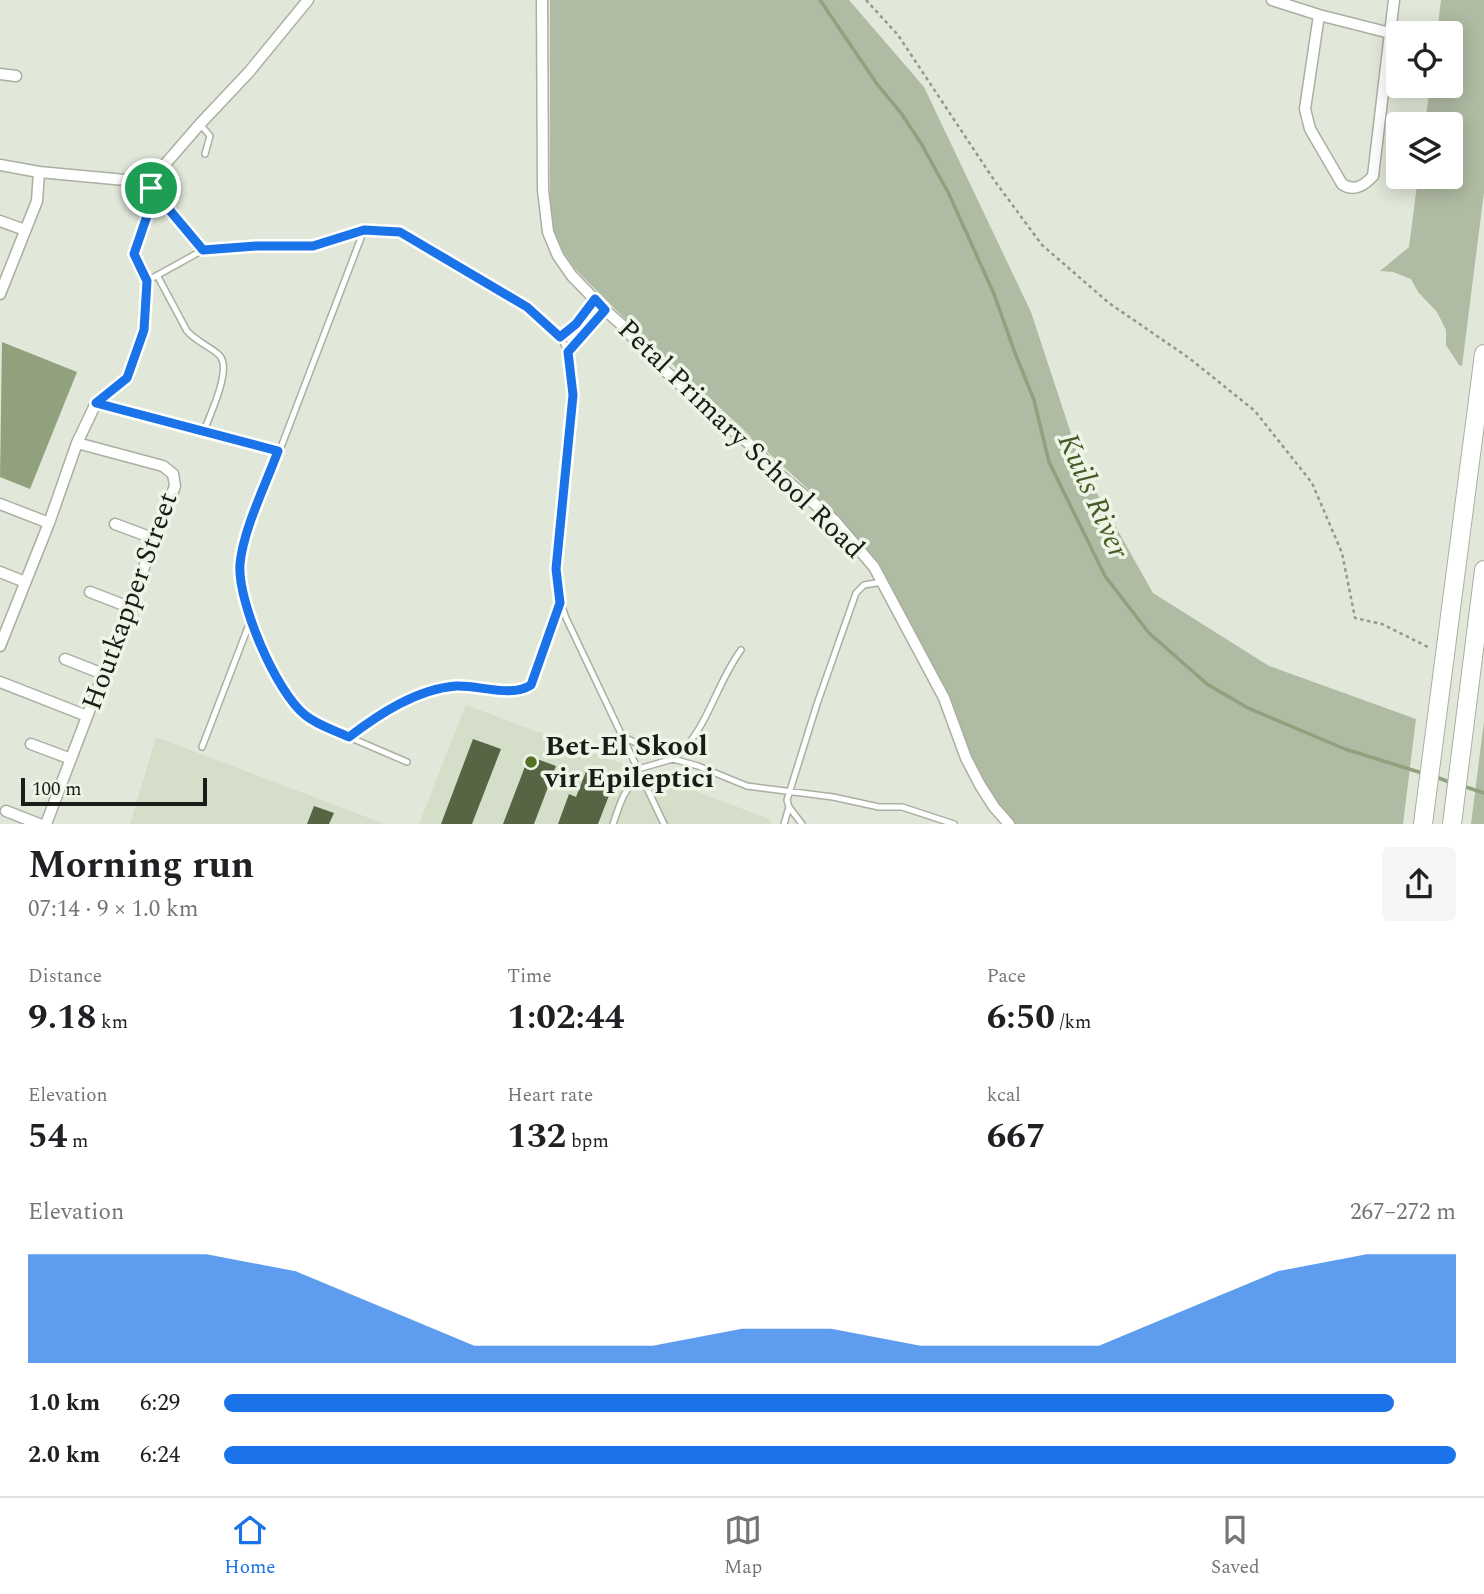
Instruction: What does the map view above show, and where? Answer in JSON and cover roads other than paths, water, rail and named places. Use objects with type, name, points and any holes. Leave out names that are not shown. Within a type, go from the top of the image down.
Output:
[{"type":"main road","points":[[1424,822],[1484,354]]},
{"type":"main road","points":[[1452,823],[1484,570]]},
{"type":"street","points":[[0,646],[49,523],[77,443],[96,403],[127,378],[144,330],[152,278],[134,254],[148,213],[150,184],[200,124],[249,72],[307,0]]},
{"type":"street","name":"Petal Primary School Road","points":[[542,0],[543,190],[548,232],[565,267],[605,310],[624,326],[650,357],[706,409],[753,447],[775,471],[834,520],[856,543],[883,582],[944,698],[966,758],[980,785],[1009,824]]},
{"type":"street","points":[[1272,0],[1386,32]]},
{"type":"street","points":[[1391,21],[1394,0]]},
{"type":"street","points":[[1318,15],[1306,116],[1310,129],[1337,177],[1346,187],[1359,187],[1373,176],[1386,67]]},
{"type":"street","points":[[0,74],[16,76]]},
{"type":"street","points":[[0,165],[150,184]]},
{"type":"street","points":[[0,294],[37,201],[39,172]]},
{"type":"street","points":[[0,221],[25,230]]},
{"type":"street","name":"Houtkapper Street","points":[[46,824],[175,486],[170,470],[163,466],[77,443]]},
{"type":"street","points":[[0,504],[49,523]]},
{"type":"street","points":[[115,524],[155,539]]},
{"type":"street","points":[[0,572],[26,582]]},
{"type":"street","points":[[90,592],[129,607]]},
{"type":"street","points":[[65,659],[103,674]]},
{"type":"street","points":[[0,682],[87,716]]},
{"type":"street","points":[[31,744],[71,760]]},
{"type":"street","points":[[6,811],[39,824]]},
{"type":"lane","points":[[200,124],[210,136],[205,154]]},
{"type":"lane","points":[[150,184],[203,250]]},
{"type":"lane","points":[[364,230],[278,451],[244,544],[240,565],[243,598],[250,622],[281,685],[297,708],[314,722],[407,762]]},
{"type":"lane","points":[[204,431],[223,376],[224,361],[220,355],[193,338],[152,278],[203,250],[313,246],[364,230],[400,232],[527,307],[560,337],[568,352],[573,395],[556,569],[560,603],[664,824]]},
{"type":"lane","points":[[560,337],[576,324],[595,299]]},
{"type":"lane","points":[[568,352],[605,310]]},
{"type":"lane","points":[[96,403],[278,451]]},
{"type":"lane","points":[[784,824],[789,807],[788,800],[817,704],[856,593],[864,585],[883,582]]},
{"type":"lane","points":[[349,737],[388,710],[428,693],[454,686],[518,690],[531,685],[560,603]]},
{"type":"lane","points":[[202,747],[250,622]]},
{"type":"lane","points":[[638,769],[673,759],[685,750],[695,737],[730,665],[741,650]]},
{"type":"lane","points":[[623,737],[747,786],[833,797],[879,807],[902,807],[954,824]]},
{"type":"lane","points":[[613,824],[625,791],[642,777]]},
{"type":"lane","points":[[789,807],[802,824]]},
{"type":"waterway","name":"Kuils River","points":[[820,0],[877,84],[901,113],[949,194],[994,294],[1034,400],[1049,462],[1105,576],[1149,633],[1207,684],[1248,708],[1345,749],[1422,773]]},
{"type":"waterway","name":"Kuils River","points":[[1436,777],[1452,783]]},
{"type":"waterway","name":"Kuils River","points":[[1463,786],[1484,793]]},
{"type":"place","name":"Bet-El Skool vir Epileptici","points":[[531,762]]}]
